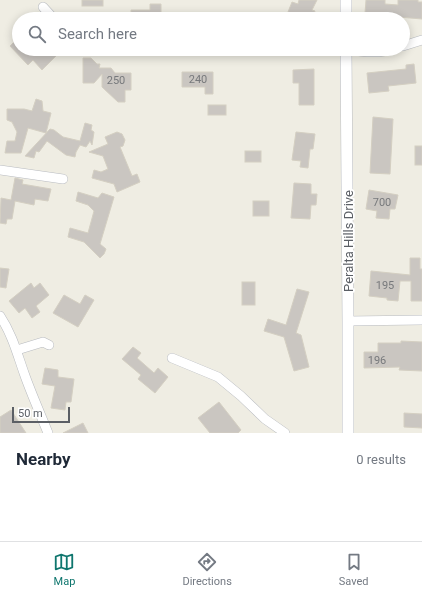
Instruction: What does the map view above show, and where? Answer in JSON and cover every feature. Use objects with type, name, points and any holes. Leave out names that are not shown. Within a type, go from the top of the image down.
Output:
[{"type":"street","points":[[346,0],[346,12]]},
{"type":"street","points":[[43,7],[48,12]]},
{"type":"street","points":[[410,44],[422,40]]},
{"type":"street","name":"Peralta Hills Drive","points":[[346,56],[348,433]]},
{"type":"street","points":[[0,170],[63,179]]},
{"type":"street","points":[[0,316],[7,326],[17,350],[24,374],[48,433]]},
{"type":"street","points":[[348,321],[422,320]]},
{"type":"street","points":[[17,350],[43,342],[49,345]]},
{"type":"street","points":[[172,358],[218,377],[265,419],[285,433]]},
{"type":"building","points":[[82,0],[103,0],[103,6],[82,6]]},
{"type":"building","points":[[299,0],[317,0],[312,10],[315,12],[288,12],[292,2],[298,4]]},
{"type":"building","points":[[366,0],[385,0],[385,4],[398,5],[398,0],[418,0],[418,2],[422,2],[422,19],[410,18],[410,12],[365,12]]},
{"type":"building","points":[[150,4],[161,4],[161,12],[131,12],[131,10],[150,10]]},
{"type":"building","points":[[19,56],[56,56],[42,70],[33,60],[28,65]]},
{"type":"building","points":[[83,58],[91,58],[97,64],[100,64],[99,68],[111,68],[115,73],[131,73],[131,90],[125,90],[125,102],[118,102],[102,87],[102,74],[94,83],[83,83]]},
{"type":"building","points":[[414,64],[416,83],[388,86],[389,91],[369,93],[367,73],[406,69],[406,65]]},
{"type":"building","points":[[314,69],[314,105],[299,105],[299,83],[293,83],[293,70]]},
{"type":"building","points":[[182,72],[213,72],[213,94],[205,94],[205,87],[182,87]]},
{"type":"building","points":[[36,99],[42,101],[43,111],[51,113],[46,133],[28,128],[21,153],[5,153],[7,141],[15,141],[17,132],[12,122],[7,120],[7,109],[24,109],[32,111]]},
{"type":"building","points":[[208,105],[226,105],[226,115],[208,115]]},
{"type":"building","points":[[373,117],[393,119],[390,174],[370,173]]},
{"type":"building","points":[[85,123],[92,125],[91,130],[94,132],[92,145],[90,141],[86,147],[80,145],[75,157],[66,155],[47,141],[39,152],[36,151],[34,158],[25,156],[50,129],[54,130],[63,137],[80,141]]},
{"type":"building","points":[[117,132],[122,134],[125,140],[123,146],[120,147],[132,176],[137,174],[140,182],[117,192],[114,184],[92,178],[94,170],[101,172],[108,169],[103,156],[89,152],[108,144],[105,137]]},
{"type":"building","points":[[296,132],[315,134],[313,149],[310,149],[308,168],[300,167],[301,161],[292,160]]},
{"type":"building","points":[[415,146],[422,146],[422,165],[415,165]]},
{"type":"building","points":[[245,151],[261,151],[261,162],[245,162]]},
{"type":"building","points":[[15,178],[23,180],[22,184],[51,189],[48,201],[35,199],[34,205],[15,201],[12,219],[7,219],[6,224],[0,223],[1,198],[11,200]]},
{"type":"building","points":[[294,183],[311,184],[311,194],[317,194],[316,205],[311,205],[310,219],[291,218]]},
{"type":"building","points":[[369,190],[398,195],[395,209],[390,209],[389,219],[376,218],[377,211],[366,209]]},
{"type":"building","points":[[78,192],[98,198],[102,193],[114,197],[100,244],[106,249],[100,258],[84,242],[68,237],[70,228],[88,233],[94,211],[88,205],[76,201]]},
{"type":"building","points":[[253,201],[269,201],[269,216],[253,216]]},
{"type":"building","points":[[410,258],[420,258],[420,269],[422,269],[422,301],[411,301],[411,281],[400,281],[398,301],[369,296],[371,271],[410,275]]},
{"type":"building","points":[[0,268],[9,269],[6,288],[0,287]]},
{"type":"building","points":[[242,282],[255,282],[255,305],[242,305]]},
{"type":"building","points":[[31,283],[34,288],[40,283],[49,295],[36,306],[40,312],[32,318],[25,308],[19,313],[9,301]]},
{"type":"building","points":[[297,289],[309,292],[296,333],[301,335],[309,367],[294,371],[284,337],[264,331],[268,319],[286,325]]},
{"type":"building","points":[[64,295],[80,304],[85,295],[94,300],[78,327],[53,313]]},
{"type":"building","points":[[401,341],[422,342],[422,371],[399,370],[400,367],[364,368],[364,352],[378,352],[378,343],[401,343]]},
{"type":"building","points":[[133,347],[141,353],[137,358],[154,373],[158,368],[168,377],[155,393],[138,379],[141,375],[122,359]]},
{"type":"building","points":[[45,368],[58,370],[58,377],[74,379],[71,402],[66,402],[65,410],[51,408],[55,386],[42,384]]},
{"type":"building","points":[[219,402],[241,430],[238,433],[210,433],[198,418]]},
{"type":"building","points":[[11,410],[26,433],[0,433],[0,417]]},
{"type":"building","points":[[404,413],[422,414],[422,428],[404,427]]},
{"type":"building","points":[[83,423],[88,433],[63,433]]}]
